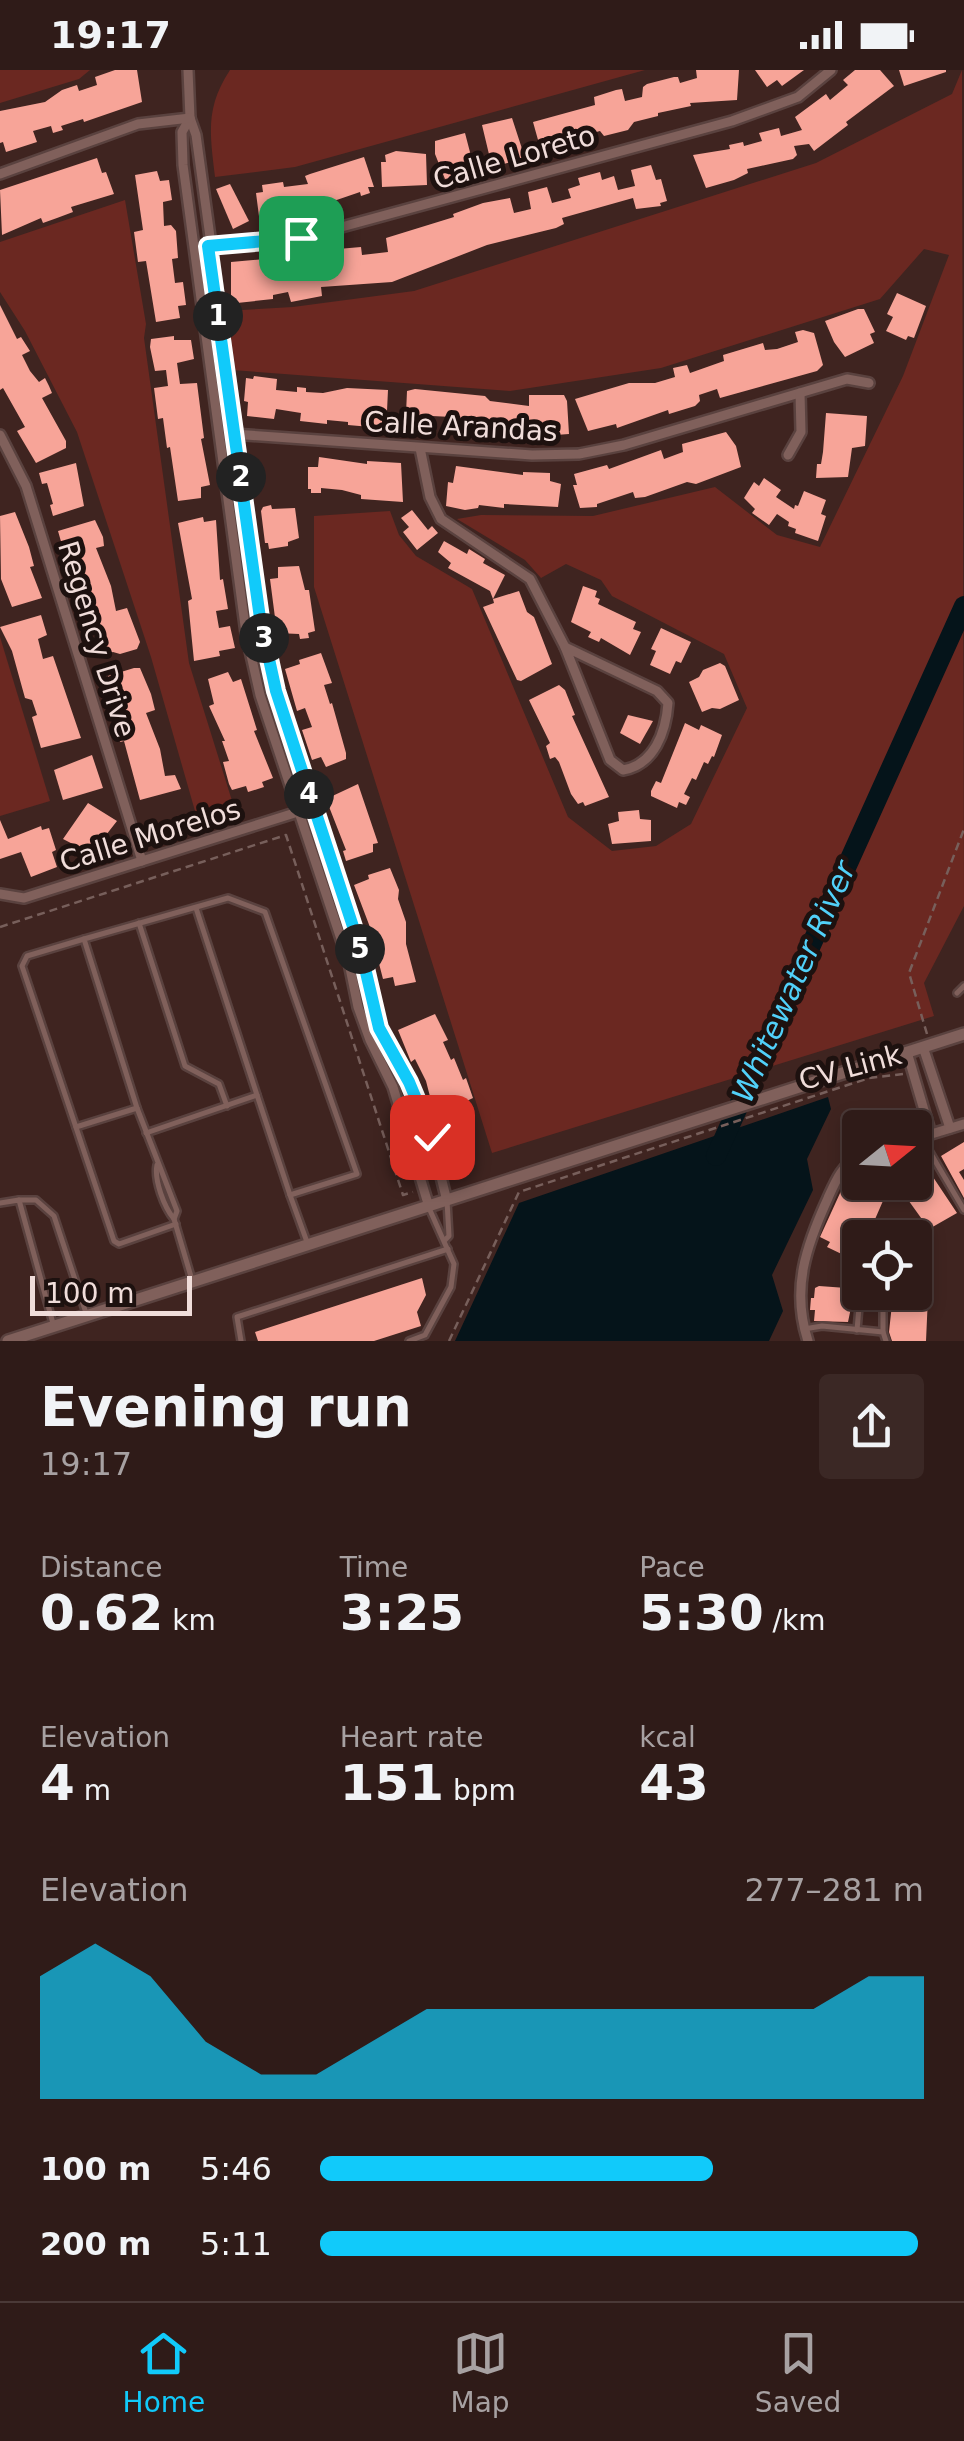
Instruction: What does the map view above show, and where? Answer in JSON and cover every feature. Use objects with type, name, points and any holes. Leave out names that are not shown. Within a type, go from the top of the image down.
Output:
[{"type":"street","points":[[188,70],[190,118],[196,135],[208,246],[267,652],[361,951],[379,1028],[409,1082],[432,1137],[446,1201]]},
{"type":"street","name":"Calle Loreto","points":[[194,248],[301,238],[732,121],[798,97],[832,70]]},
{"type":"street","points":[[0,174],[138,124],[190,118]]},
{"type":"street","points":[[190,118],[182,132],[183,165],[246,633],[260,695],[349,963],[358,1007],[393,1087],[429,1207]]},
{"type":"street","name":"Calle Arandas","points":[[220,433],[420,448],[579,454],[847,380],[869,383]]},
{"type":"street","points":[[788,455],[801,432],[800,393]]},
{"type":"street","name":"Regency Drive","points":[[0,435],[26,486],[142,861]]},
{"type":"street","points":[[420,448],[430,497],[442,519],[530,580],[564,647],[610,760],[623,770],[639,768],[651,758],[668,703],[656,691],[564,647]]},
{"type":"street","name":"Calle Morelos","points":[[0,894],[24,898],[313,807]]},
{"type":"street","points":[[8,1341],[964,1034]]},
{"type":"street","points":[[927,1046],[950,1128]]},
{"type":"street","points":[[907,1052],[918,1110]]},
{"type":"street","points":[[932,1134],[964,1124]]},
{"type":"street","points":[[808,1341],[800,1290],[806,1246],[842,1171]]},
{"type":"lane","points":[[175,1221],[116,1244],[22,966],[27,956],[228,898],[266,912],[356,1174],[290,1195]]},
{"type":"lane","points":[[196,908],[308,1245]]},
{"type":"lane","points":[[139,924],[185,1066],[219,1084],[227,1106]]},
{"type":"lane","points":[[84,939],[137,1108],[177,1210],[175,1221],[193,1282]]},
{"type":"lane","points":[[957,994],[964,986]]},
{"type":"lane","points":[[146,1132],[257,1096]]},
{"type":"lane","points":[[76,1127],[137,1108]]},
{"type":"lane","points":[[932,1154],[964,1210]]},
{"type":"lane","points":[[19,1200],[54,1326]]},
{"type":"lane","points":[[0,1203],[36,1200],[54,1216],[86,1316]]},
{"type":"lane","points":[[445,1240],[449,1236],[446,1201]]},
{"type":"lane","points":[[409,1341],[426,1335],[451,1287],[454,1264],[429,1207]]},
{"type":"lane","points":[[241,1341],[236,1317],[448,1249]]},
{"type":"lane","points":[[858,1330],[862,1304],[883,1306],[886,1341]]},
{"type":"lane","points":[[804,1329],[822,1326],[883,1332]]},
{"type":"path","name":"CV Link","points":[[927,1046],[910,973],[964,828]]},
{"type":"path","points":[[0,927],[286,835],[403,1195],[414,1191]]},
{"type":"path","name":"CV Link","points":[[449,1341],[520,1192],[869,1078],[912,1072]]},
{"type":"shaded area","points":[[0,70],[90,70],[79,79],[0,103]]},
{"type":"shaded area","points":[[230,70],[645,70],[295,167],[215,177],[213,109]]},
{"type":"shaded area","points":[[962,70],[964,906],[924,983],[934,1016],[492,1153],[314,587],[314,516],[390,511],[399,535],[416,556],[472,589],[568,817],[612,851],[656,846],[691,824],[747,708],[724,654],[612,596],[601,580],[566,564],[541,578],[525,560],[457,519],[481,515],[593,516],[715,487],[777,535],[820,547],[903,376],[949,255],[924,249],[880,299],[661,368],[510,391],[232,370],[224,311],[293,307],[414,291],[816,163],[952,94]]},
{"type":"shaded area","points":[[125,200],[146,324],[144,338],[189,663],[238,820],[201,832],[151,657],[77,432],[25,331],[0,292],[0,242]]},
{"type":"shaded area","points":[[0,637],[50,801],[0,816]]},
{"type":"shaded area","points":[[828,1097],[831,1109],[807,1159],[813,1190],[772,1275],[783,1311],[769,1341],[455,1341],[519,1203]]},
{"type":"building","points":[[115,70],[137,70],[142,102],[61,126],[63,130],[53,133],[51,126],[33,131],[37,142],[6,152],[3,142],[0,143],[0,111],[45,102],[77,85],[79,91],[97,85],[95,77]]},
{"type":"building","points":[[696,70],[739,70],[737,100],[690,103],[691,106],[634,122],[628,130],[604,136],[600,131],[574,138],[576,145],[554,151],[552,144],[540,147],[533,122],[595,105],[594,97],[616,90],[622,89],[625,101],[642,97],[647,84],[674,77],[680,83],[697,78]]},
{"type":"building","points":[[755,70],[804,70],[782,86],[777,80],[767,87]]},
{"type":"building","points":[[855,70],[880,70],[894,86],[814,151],[809,144],[794,146],[797,155],[793,159],[747,169],[748,173],[734,180],[706,188],[693,155],[762,141],[759,133],[779,128],[781,136],[802,130],[795,117],[826,94],[830,100],[848,85],[843,80]]},
{"type":"building","points":[[899,70],[946,70],[946,72],[904,86]]},
{"type":"building","points":[[512,118],[525,158],[493,171],[482,125]]},
{"type":"building","points":[[465,133],[471,156],[466,158],[470,174],[445,179],[435,154],[435,141]]},
{"type":"building","points":[[396,151],[426,154],[427,185],[382,187],[381,162],[386,162],[385,155]]},
{"type":"building","points":[[364,157],[374,187],[368,187],[370,193],[361,196],[360,192],[325,204],[323,199],[307,204],[309,218],[260,224],[256,193],[263,192],[262,185],[308,184],[305,176]]},
{"type":"building","points":[[97,158],[114,194],[2,235],[0,190]]},
{"type":"building","points":[[651,165],[656,180],[661,179],[667,201],[661,206],[636,209],[633,198],[562,218],[564,224],[556,228],[487,245],[392,282],[321,287],[322,296],[291,302],[288,292],[273,295],[273,299],[237,303],[236,299],[231,300],[231,262],[308,255],[316,260],[339,257],[338,249],[361,247],[362,255],[388,252],[386,238],[454,217],[453,214],[483,203],[510,198],[514,213],[531,209],[528,192],[547,187],[552,203],[571,198],[568,189],[580,185],[578,178],[600,172],[602,180],[614,176],[618,190],[635,186],[631,170]]},
{"type":"building","points":[[157,171],[160,181],[169,180],[172,200],[163,202],[164,226],[171,225],[176,231],[178,258],[172,259],[175,283],[183,282],[186,305],[178,306],[180,318],[156,322],[146,261],[138,262],[134,232],[143,230],[135,175]]},
{"type":"building","points":[[230,184],[249,221],[233,229],[216,189]]},
{"type":"building","points":[[897,293],[926,306],[914,338],[908,336],[906,340],[886,331],[893,317],[887,314]]},
{"type":"building","points":[[0,305],[17,339],[21,337],[30,351],[22,355],[30,371],[39,382],[45,378],[49,386],[52,393],[42,398],[66,441],[66,448],[36,463],[17,431],[25,427],[3,388],[0,390]]},
{"type":"building","points":[[864,309],[875,332],[870,334],[874,343],[845,357],[825,321]]},
{"type":"building","points":[[795,332],[814,333],[823,365],[817,371],[720,398],[717,389],[699,395],[695,406],[669,414],[668,410],[617,428],[616,424],[588,431],[575,399],[629,383],[655,383],[675,377],[673,368],[687,365],[690,373],[724,361],[723,355],[763,343],[765,350],[777,349],[798,342]]},
{"type":"building","points":[[174,336],[174,340],[191,340],[194,359],[177,363],[180,384],[197,383],[204,438],[201,439],[210,485],[201,487],[201,498],[178,501],[170,447],[167,448],[163,418],[158,419],[154,388],[168,386],[166,370],[155,371],[150,347],[151,339]]},
{"type":"building","points":[[246,378],[277,379],[276,390],[388,390],[382,428],[327,420],[327,424],[300,421],[301,413],[276,409],[274,419],[247,416]]},
{"type":"building","points":[[407,391],[485,396],[490,401],[529,406],[529,395],[564,395],[569,434],[529,437],[528,429],[504,427],[503,436],[450,433],[452,417],[432,416],[431,433],[409,431]]},
{"type":"building","points":[[826,413],[867,416],[865,446],[852,448],[848,477],[816,478]]},
{"type":"building","points":[[726,432],[736,446],[741,467],[645,497],[635,498],[633,492],[597,507],[580,508],[574,474],[607,465],[609,469],[661,450],[664,459],[683,452],[682,444]]},
{"type":"building","points":[[319,457],[367,464],[401,463],[403,502],[361,499],[361,495],[342,490],[321,488],[321,493],[311,493],[308,467],[318,467]]},
{"type":"building","points":[[76,463],[84,506],[53,516],[47,483],[42,484],[39,473]]},
{"type":"building","points":[[456,466],[523,475],[550,473],[550,481],[561,484],[558,507],[504,504],[504,508],[479,505],[465,510],[446,506],[448,482],[453,483]]},
{"type":"building","points":[[764,478],[781,490],[776,497],[794,509],[804,491],[826,500],[821,514],[826,516],[818,541],[795,533],[796,529],[777,514],[769,525],[752,513],[755,509],[744,498],[754,482],[759,486]]},
{"type":"building","points":[[271,505],[272,509],[295,508],[299,538],[288,542],[288,546],[269,549],[265,543],[261,511]]},
{"type":"building","points":[[412,510],[428,530],[432,526],[438,533],[417,550],[403,532],[409,527],[401,518]]},
{"type":"building","points":[[15,512],[42,598],[12,607],[1,579],[0,516]]},
{"type":"building","points":[[203,517],[204,522],[216,520],[220,580],[223,579],[228,609],[216,611],[219,628],[230,626],[235,648],[219,651],[220,656],[194,661],[188,601],[192,599],[178,523]]},
{"type":"building","points":[[95,520],[104,546],[96,548],[116,611],[127,608],[140,642],[137,649],[120,654],[102,655],[89,610],[81,612],[76,578],[71,579],[68,568],[79,565],[74,549],[64,552],[58,531]]},
{"type":"building","points":[[444,541],[467,554],[469,549],[485,559],[483,563],[505,575],[493,599],[490,591],[448,568],[451,563],[438,552]]},
{"type":"building","points":[[299,566],[305,590],[309,590],[315,631],[308,633],[309,638],[300,639],[299,634],[277,633],[270,579],[278,578],[278,567]]},
{"type":"building","points":[[583,586],[597,591],[598,604],[636,622],[633,629],[641,632],[630,655],[601,638],[599,642],[588,637],[591,632],[571,622]]},
{"type":"building","points":[[519,591],[552,664],[521,681],[517,680],[483,607],[494,603],[493,599]]},
{"type":"building","points":[[41,615],[47,635],[38,639],[43,659],[53,656],[81,738],[41,748],[32,717],[37,715],[32,700],[25,698],[12,651],[0,627]]},
{"type":"building","points":[[661,628],[691,642],[681,663],[676,661],[670,674],[650,665],[656,651],[651,649]]},
{"type":"building","points":[[321,653],[332,683],[324,685],[346,753],[346,759],[326,767],[321,757],[312,760],[302,730],[312,727],[305,708],[297,711],[285,669]]},
{"type":"building","points":[[720,663],[725,666],[739,700],[702,712],[689,682]]},
{"type":"building","points":[[140,668],[151,694],[155,710],[146,713],[160,749],[165,776],[175,775],[181,789],[140,800],[124,741],[120,742],[117,731],[124,729],[118,708],[122,707],[116,686],[111,687],[108,676]]},
{"type":"building","points":[[228,672],[233,682],[241,679],[257,730],[254,731],[273,778],[262,782],[264,787],[248,792],[246,786],[232,790],[229,784],[223,762],[229,761],[225,741],[209,706],[214,704],[208,679]]},
{"type":"building","points":[[559,685],[565,690],[575,715],[572,716],[609,797],[585,806],[583,802],[578,804],[571,794],[559,762],[555,757],[550,759],[546,746],[550,743],[529,700]]},
{"type":"building","points":[[628,715],[653,721],[640,744],[620,733]]},
{"type":"building","points":[[685,723],[699,730],[701,725],[722,735],[714,757],[708,764],[704,762],[696,780],[692,778],[684,794],[690,797],[686,805],[679,802],[677,808],[651,796],[651,791],[656,781],[661,783]]},
{"type":"building","points":[[92,755],[103,788],[63,800],[54,770]]},
{"type":"building","points":[[358,784],[378,843],[373,844],[373,852],[346,861],[346,850],[326,799]]},
{"type":"building","points":[[88,803],[117,821],[99,844],[103,847],[98,857],[63,839]]},
{"type":"building","points":[[639,810],[640,819],[651,820],[651,841],[612,844],[608,824],[619,821],[618,812]]},
{"type":"building","points":[[0,820],[8,839],[41,826],[42,830],[49,828],[57,867],[31,877],[21,852],[0,859]]},
{"type":"building","points":[[390,868],[399,890],[416,982],[395,986],[393,977],[383,979],[376,952],[379,951],[354,885],[369,879],[368,875]]},
{"type":"building","points":[[435,1014],[448,1040],[443,1042],[451,1060],[454,1058],[463,1080],[466,1078],[473,1098],[435,1116],[426,1081],[415,1059],[411,1062],[398,1030]]},
{"type":"building","points":[[964,1142],[964,1169],[959,1172],[964,1180],[964,1198],[941,1156]]},
{"type":"building","points":[[932,1176],[957,1213],[932,1227],[932,1220],[923,1220],[908,1200],[932,1200]]},
{"type":"building","points":[[842,1189],[842,1200],[883,1200],[875,1220],[842,1220],[842,1254],[827,1247],[830,1242],[820,1237]]},
{"type":"building","points":[[422,1278],[426,1295],[417,1312],[421,1326],[374,1341],[258,1341],[255,1332]]},
{"type":"building","points":[[815,1288],[842,1288],[842,1310],[850,1310],[848,1322],[814,1321],[815,1310],[810,1310]]},
{"type":"building","points":[[891,1310],[927,1310],[926,1341],[892,1341]]},
{"type":"waterway","name":"Whitewater River","points":[[716,1156],[964,606]]},
{"type":"route","points":[[301,238],[208,246],[260,618],[276,691],[361,951],[379,1028],[409,1082],[432,1137]]}]
